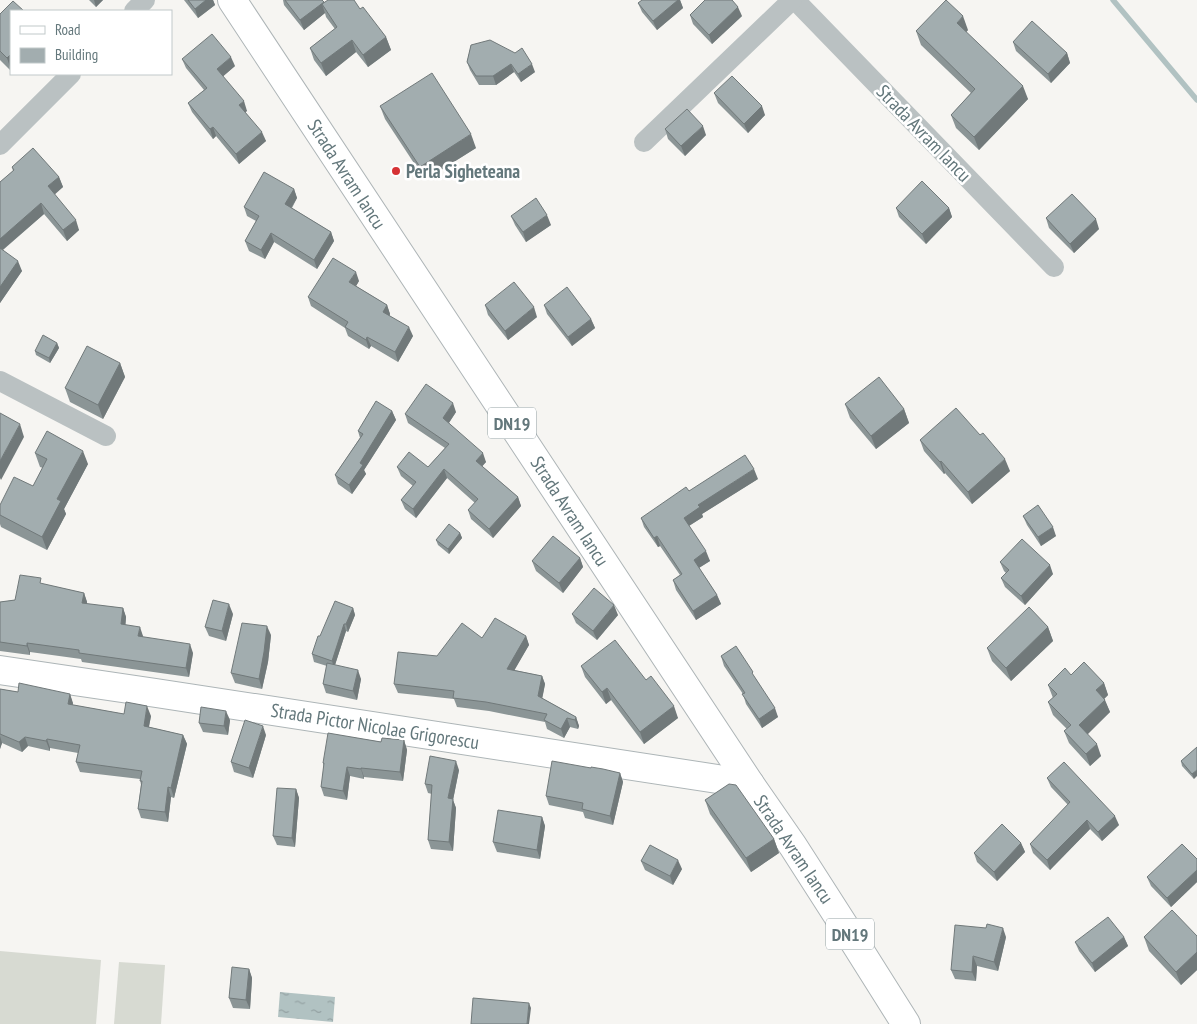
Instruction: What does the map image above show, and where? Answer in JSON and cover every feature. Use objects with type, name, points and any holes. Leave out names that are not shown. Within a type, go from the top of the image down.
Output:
[{"type":"main road","name":"Strada Avram Iancu","points":[[232,0],[792,846],[906,1024]]},
{"type":"main road","name":"Strada Pictor Nicolae Grigorescu","points":[[0,670],[750,784]]},
{"type":"street","points":[[135,10],[145,0]]},
{"type":"street","points":[[644,142],[793,0]]},
{"type":"street","name":"Strada Avram Iancu","points":[[793,0],[1054,267]]},
{"type":"street","points":[[0,145],[70,75]]},
{"type":"street","points":[[0,380],[106,436]]},
{"type":"shaded area","points":[[0,951],[101,960],[96,1024],[0,1024]]},
{"type":"shaded area","points":[[119,962],[165,965],[161,1024],[114,1024]]},
{"type":"water","points":[[280,992],[335,997],[333,1022],[278,1017]]},
{"type":"building","points":[[188,0],[206,0],[195,9]]},
{"type":"building","points":[[285,0],[322,0],[324,2],[300,20]]},
{"type":"building","points":[[328,0],[354,0],[360,9],[363,7],[386,37],[363,55],[352,40],[321,63],[310,48],[337,27],[322,4]]},
{"type":"building","points":[[642,0],[678,0],[653,21],[638,3]]},
{"type":"building","points":[[705,0],[732,0],[738,7],[709,35],[690,15]]},
{"type":"building","points":[[946,0],[963,16],[957,23],[1023,86],[974,137],[951,115],[975,89],[916,31]]},
{"type":"building","points":[[13,1],[23,10],[10,10],[10,55],[7,58],[0,51],[0,14]]},
{"type":"building","points":[[1032,21],[1067,53],[1048,74],[1013,42]]},
{"type":"building","points":[[212,34],[231,57],[217,69],[244,101],[239,105],[262,132],[236,154],[213,127],[210,129],[188,103],[207,88],[182,59]]},
{"type":"building","points":[[490,40],[515,53],[522,48],[532,64],[518,74],[511,64],[493,76],[476,76],[467,62],[471,45]]},
{"type":"building","points":[[432,73],[471,134],[420,167],[380,106]]},
{"type":"building","points":[[732,76],[762,106],[744,124],[714,93]]},
{"type":"building","points":[[687,109],[703,126],[681,146],[665,129]]},
{"type":"building","points":[[33,148],[59,177],[48,186],[76,220],[63,230],[41,203],[0,239],[0,182],[14,170],[12,167]]},
{"type":"building","points":[[264,172],[294,189],[285,204],[331,232],[314,260],[271,233],[261,250],[245,241],[259,216],[244,207]]},
{"type":"building","points":[[922,181],[949,208],[922,234],[896,208]]},
{"type":"building","points":[[1072,194],[1096,219],[1070,244],[1046,218]]},
{"type":"building","points":[[536,198],[547,215],[523,232],[511,216]]},
{"type":"building","points":[[0,248],[18,261],[0,287]]},
{"type":"building","points":[[333,258],[356,272],[349,282],[387,305],[383,312],[409,327],[395,352],[367,337],[366,340],[345,327],[348,322],[308,297]]},
{"type":"building","points":[[514,282],[534,307],[505,331],[485,305]]},
{"type":"building","points":[[567,287],[591,319],[568,337],[544,305]]},
{"type":"building","points":[[43,335],[57,343],[49,358],[35,351]]},
{"type":"building","points":[[87,346],[120,363],[98,405],[65,388]]},
{"type":"building","points":[[879,377],[904,409],[871,436],[845,404]]},
{"type":"building","points":[[426,384],[453,403],[443,418],[483,453],[476,461],[518,497],[489,529],[468,510],[478,499],[444,469],[413,509],[401,500],[416,482],[397,467],[409,452],[428,467],[449,444],[405,414]]},
{"type":"building","points":[[376,401],[392,411],[360,463],[363,465],[349,485],[335,475],[363,434],[358,431]]},
{"type":"building","points":[[956,408],[980,435],[983,433],[1005,459],[968,492],[920,440]]},
{"type":"building","points":[[0,413],[20,424],[0,461]]},
{"type":"building","points":[[47,431],[83,451],[57,499],[61,501],[42,537],[0,515],[0,505],[14,477],[33,486],[47,459],[35,453]]},
{"type":"building","points":[[745,455],[754,469],[698,505],[700,507],[684,518],[706,551],[694,560],[717,595],[693,611],[673,580],[682,574],[657,536],[654,538],[641,518],[686,487],[689,491]]},
{"type":"building","points":[[1038,505],[1053,527],[1038,537],[1023,516]]},
{"type":"building","points":[[449,524],[460,533],[448,549],[436,540]]},
{"type":"building","points":[[553,536],[580,558],[559,583],[532,561]]},
{"type":"building","points":[[1022,539],[1050,565],[1021,596],[1001,578],[1009,570],[1000,562]]},
{"type":"building","points":[[20,575],[41,578],[40,583],[84,593],[82,603],[123,608],[121,624],[140,627],[138,636],[190,644],[186,668],[79,653],[79,650],[27,643],[27,646],[0,642],[0,602],[15,600]]},
{"type":"building","points":[[594,588],[614,605],[593,631],[572,614]]},
{"type":"building","points":[[213,600],[229,604],[222,631],[205,627]]},
{"type":"building","points":[[335,601],[353,608],[346,624],[344,624],[332,661],[312,654],[318,636],[320,636]]},
{"type":"building","points":[[1029,607],[1048,627],[1006,668],[987,648]]},
{"type":"building","points":[[495,618],[526,636],[507,669],[542,676],[538,696],[576,717],[575,720],[567,718],[561,729],[544,720],[547,714],[486,702],[453,698],[454,691],[394,684],[398,652],[437,656],[462,623],[482,638]]},
{"type":"building","points":[[242,623],[267,626],[259,679],[231,673]]},
{"type":"building","points":[[615,640],[646,680],[651,676],[674,706],[640,732],[607,688],[602,692],[581,666]]},
{"type":"building","points":[[736,646],[775,708],[759,719],[742,694],[745,693],[721,656]]},
{"type":"building","points":[[1084,662],[1104,683],[1096,690],[1105,700],[1079,725],[1097,744],[1086,754],[1064,731],[1071,725],[1048,702],[1057,694],[1048,685],[1065,668],[1071,675]]},
{"type":"building","points":[[327,663],[358,670],[353,691],[323,684]]},
{"type":"building","points":[[19,683],[70,694],[68,704],[124,714],[126,702],[147,706],[144,726],[183,735],[171,788],[168,787],[165,812],[138,809],[142,771],[76,762],[80,745],[25,737],[19,742],[0,734],[0,689],[18,692]]},
{"type":"building","points":[[201,707],[226,711],[224,726],[199,723]]},
{"type":"building","points":[[245,720],[263,726],[249,768],[231,762]]},
{"type":"building","points":[[328,733],[381,742],[382,738],[404,740],[400,772],[347,767],[343,791],[321,787]]},
{"type":"building","points":[[1197,747],[1197,770],[1192,774],[1181,761]]},
{"type":"building","points":[[430,756],[456,761],[448,798],[453,799],[449,842],[428,840],[432,785],[425,784]]},
{"type":"building","points":[[552,761],[620,773],[610,816],[582,809],[583,803],[546,796]]},
{"type":"building","points":[[1064,762],[1115,816],[1098,832],[1087,820],[1047,860],[1030,844],[1070,802],[1047,778]]},
{"type":"building","points":[[729,784],[736,785],[774,839],[746,858],[705,800]]},
{"type":"building","points":[[277,788],[296,789],[292,838],[273,836]]},
{"type":"building","points":[[498,810],[542,817],[537,850],[493,842]]},
{"type":"building","points":[[1002,824],[1021,843],[994,872],[974,853]]},
{"type":"building","points":[[1182,844],[1197,859],[1197,870],[1167,898],[1147,877]]},
{"type":"building","points":[[650,845],[678,860],[670,876],[641,861]]},
{"type":"building","points":[[1172,910],[1197,936],[1197,952],[1176,972],[1144,937]]},
{"type":"building","points":[[1108,917],[1124,937],[1092,963],[1075,942]]},
{"type":"building","points":[[987,924],[1003,928],[994,962],[973,956],[972,972],[951,970],[955,925],[986,928]]},
{"type":"building","points":[[232,967],[249,969],[246,1000],[229,998]]},
{"type":"building","points":[[473,998],[529,1003],[527,1024],[471,1024]]},
{"type":"waterway","points":[[1113,0],[1197,100]]},
{"type":"place","name":"Perla Sigheteana","points":[[396,171]]}]
